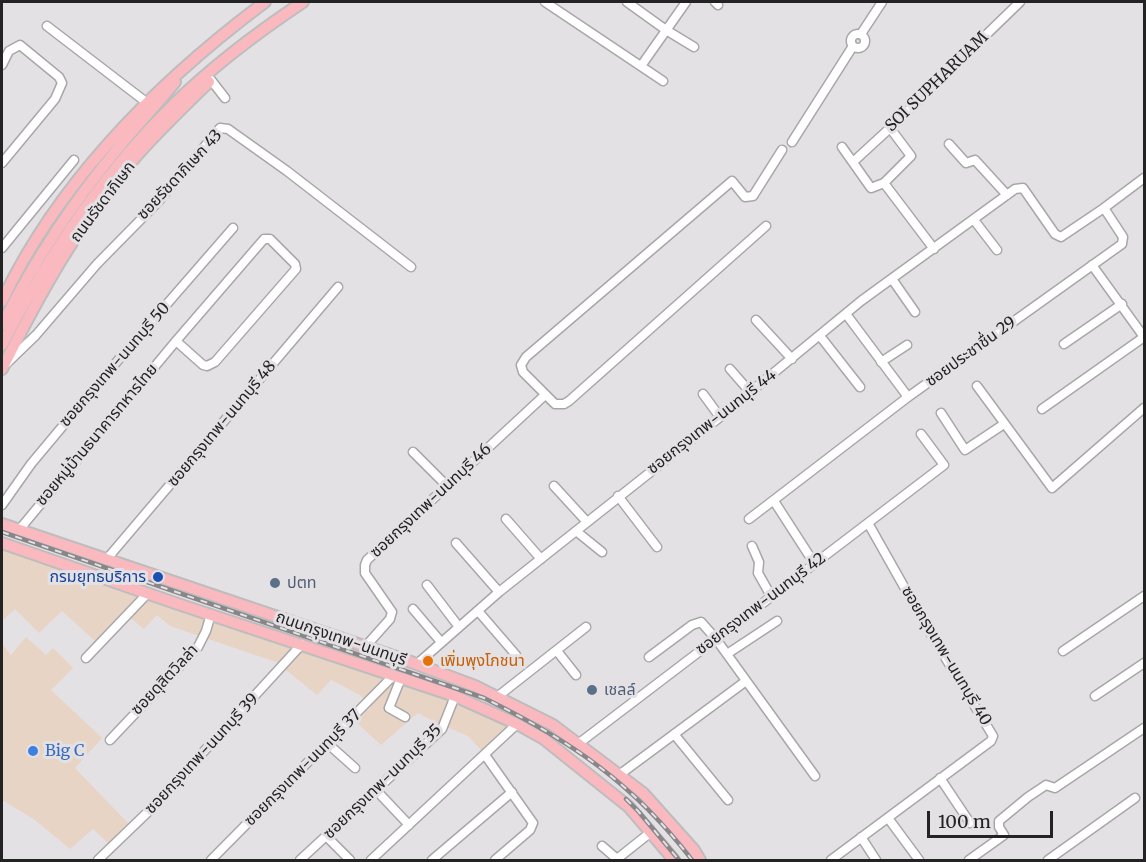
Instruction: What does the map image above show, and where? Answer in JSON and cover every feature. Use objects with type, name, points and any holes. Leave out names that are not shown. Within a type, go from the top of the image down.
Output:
[{"type":"main road","name":"ถนนรัชดาภิเษก","points":[[2,302],[11,281],[73,185],[105,146],[146,102],[230,28],[265,2]]},
{"type":"main road","name":"ถนนรัชดาภิเษก","points":[[2,345],[54,252],[119,155],[232,55],[303,2]]},
{"type":"main road","name":"ถนนรัชดาภิเษก","points":[[3,366],[44,287],[92,214],[132,161],[232,55]]},
{"type":"main road","name":"ถนนรัชดาภิเษก","points":[[2,325],[54,234],[119,155],[186,67]]},
{"type":"main road","name":"ถนนกรุงเทพ-นนทบุรี","points":[[2,524],[417,664],[497,697],[553,725],[643,793],[694,850],[700,861]]},
{"type":"main road","name":"ถนนกรุงเทพ-นนทบุรี","points":[[2,543],[455,696],[517,724],[544,739],[629,807],[674,861]]},
{"type":"main road","points":[[211,614],[220,599]]},
{"type":"main road","points":[[443,692],[442,681],[449,676]]},
{"type":"main road","points":[[649,831],[663,823],[664,816]]},
{"type":"street","points":[[545,2],[663,81]]},
{"type":"street","points":[[627,2],[694,47]]},
{"type":"street","points":[[641,66],[686,2]]},
{"type":"street","points":[[792,142],[853,46],[851,37],[857,33],[861,34],[882,2]]},
{"type":"street","name":"SOI SUPHARUAM","points":[[853,162],[1020,2]]},
{"type":"street","points":[[47,26],[146,102]]},
{"type":"street","points":[[2,65],[9,51],[20,45],[59,77],[62,83],[55,99],[2,163]]},
{"type":"street","points":[[210,80],[225,98]]},
{"type":"street","name":"ซอยรัชดาภิเษก 43","points":[[3,366],[36,335],[97,264],[158,202],[220,128],[228,129],[287,171],[411,267]]},
{"type":"street","points":[[842,147],[872,188],[884,183],[911,156],[890,128]]},
{"type":"street","points":[[949,144],[966,163],[975,160],[1007,195]]},
{"type":"street","points":[[765,226],[569,401],[564,404],[555,404],[523,372],[521,365],[526,357],[732,181],[745,197],[753,196],[782,150]]},
{"type":"street","points":[[2,248],[74,160]]},
{"type":"street","points":[[1104,208],[1144,178]]},
{"type":"street","points":[[884,183],[934,249]]},
{"type":"street","name":"ซอยกรุงเทพ-นนทบุรี 44","points":[[417,664],[499,592],[846,314],[1015,189],[1023,188],[1055,234],[1061,237],[1104,208]]},
{"type":"street","name":"ซอยประชาชื่น 29","points":[[749,519],[908,397],[1122,244],[1124,240],[1104,208]]},
{"type":"street","points":[[974,220],[997,250]]},
{"type":"street","name":"ซอยกรุงเทพ-นนทบุรี 50","points":[[2,505],[31,464],[233,228]]},
{"type":"street","name":"ซอยหมู่บ้านธนาคารทหารไทย","points":[[19,530],[176,341],[264,239],[268,238],[295,264],[296,268],[215,362],[207,366],[203,365],[176,341]]},
{"type":"street","points":[[1042,409],[1144,337],[1092,265]]},
{"type":"street","points":[[892,279],[915,312]]},
{"type":"street","name":"ซอยกรุงเทพ-นนทบุรี 48","points":[[106,560],[338,287]]},
{"type":"street","points":[[1064,344],[1122,304]]},
{"type":"street","points":[[846,314],[908,397]]},
{"type":"street","points":[[756,320],[792,359]]},
{"type":"street","points":[[820,336],[860,387]]},
{"type":"street","points":[[881,362],[907,345]]},
{"type":"street","points":[[730,369],[750,392]]},
{"type":"street","points":[[977,386],[1052,488],[1144,408]]},
{"type":"street","name":"ซอยกรุงเทพ-นนทบุรี 46","points":[[365,647],[390,619],[392,612],[366,573],[367,560],[545,394]]},
{"type":"street","points":[[703,394],[720,417]]},
{"type":"street","points":[[941,413],[965,450],[1004,424]]},
{"type":"street","name":"ซอยกรุงเทพ-นนทบุรี 42","points":[[578,744],[944,465],[921,434]]},
{"type":"street","points":[[413,452],[447,486]]},
{"type":"street","points":[[554,486],[587,522]]},
{"type":"street","points":[[618,496],[657,547]]},
{"type":"street","points":[[774,501],[814,563]]},
{"type":"street","points":[[506,519],[541,559]]},
{"type":"street","name":"ซอยกรุงเทพ-นนทบุรี 40","points":[[831,861],[991,741],[993,736],[929,632],[868,523]]},
{"type":"street","points":[[576,531],[602,552]]},
{"type":"street","points":[[456,543],[499,592]]},
{"type":"street","points":[[752,546],[759,562],[757,570],[771,596]]},
{"type":"street","points":[[427,585],[459,627]]},
{"type":"street","points":[[86,658],[148,592]]},
{"type":"street","points":[[1063,651],[1144,596]]},
{"type":"street","points":[[413,609],[441,642]]},
{"type":"street","points":[[478,611],[516,655]]},
{"type":"street","name":"ซอยดุสิตวิลล่า","points":[[110,740],[198,647],[211,614]]},
{"type":"street","points":[[727,654],[777,621]]},
{"type":"street","points":[[649,657],[701,622],[716,639],[815,776]]},
{"type":"street","points":[[497,697],[586,627]]},
{"type":"street","name":"ซอยกรุงเทพ-นนทบุรี 39","points":[[98,861],[152,808],[302,644]]},
{"type":"street","points":[[557,651],[576,675]]},
{"type":"street","points":[[1095,696],[1144,663]]},
{"type":"street","points":[[398,676],[386,710],[405,717]]},
{"type":"street","name":"ซอยกรุงเทพ-นนทบุรี 37","points":[[211,861],[327,743],[398,676]]},
{"type":"street","points":[[619,775],[746,681]]},
{"type":"street","name":"ซอยกรุงเทพ-นนทบุรี 35","points":[[300,861],[442,729],[455,696]]},
{"type":"street","points":[[371,861],[517,724]]},
{"type":"street","points":[[969,861],[1004,835],[999,827],[999,821],[1028,797],[1046,785],[1055,788],[1061,786],[1084,767],[1144,728]]},
{"type":"street","points":[[674,734],[728,800]]},
{"type":"street","points":[[327,743],[355,768]]},
{"type":"street","points":[[485,755],[533,824],[530,830],[495,861]]},
{"type":"street","points":[[940,778],[970,823]]},
{"type":"street","points":[[376,790],[410,825]]},
{"type":"street","points":[[432,861],[512,792]]},
{"type":"street","points":[[1048,861],[1135,798]]},
{"type":"street","points":[[888,818],[919,861]]},
{"type":"street","points":[[602,846],[617,859],[649,831]]},
{"type":"street","points":[[326,836],[350,861]]},
{"type":"street","points":[[861,837],[876,861]]},
{"type":"shaded area","points":[[2,547],[469,705],[511,727],[483,752],[468,736],[418,713],[381,745],[356,722],[371,707],[360,695],[331,680],[317,695],[276,662],[170,626],[157,615],[144,629],[129,617],[95,641],[62,611],[39,633],[15,609],[2,621]]},
{"type":"shaded area","points":[[26,637],[46,655],[53,648],[73,668],[51,690],[102,738],[75,768],[128,823],[108,843],[93,829],[70,849],[35,820],[2,800],[2,644],[11,655]]},
{"type":"railway","points":[[2,532],[484,698],[545,731],[599,766],[647,808],[692,860]]},
{"type":"railway","points":[[626,799],[679,860]]},
{"type":"place","name":"กรมยุทธบริการ","points":[[158,577]]},
{"type":"place","name":"ปตท","points":[[275,583]]},
{"type":"place","name":"เพิ่มพุงโภชนา","points":[[428,661]]},
{"type":"place","name":"เชลล์","points":[[592,690]]},
{"type":"place","name":"Big C","points":[[33,751]]}]
